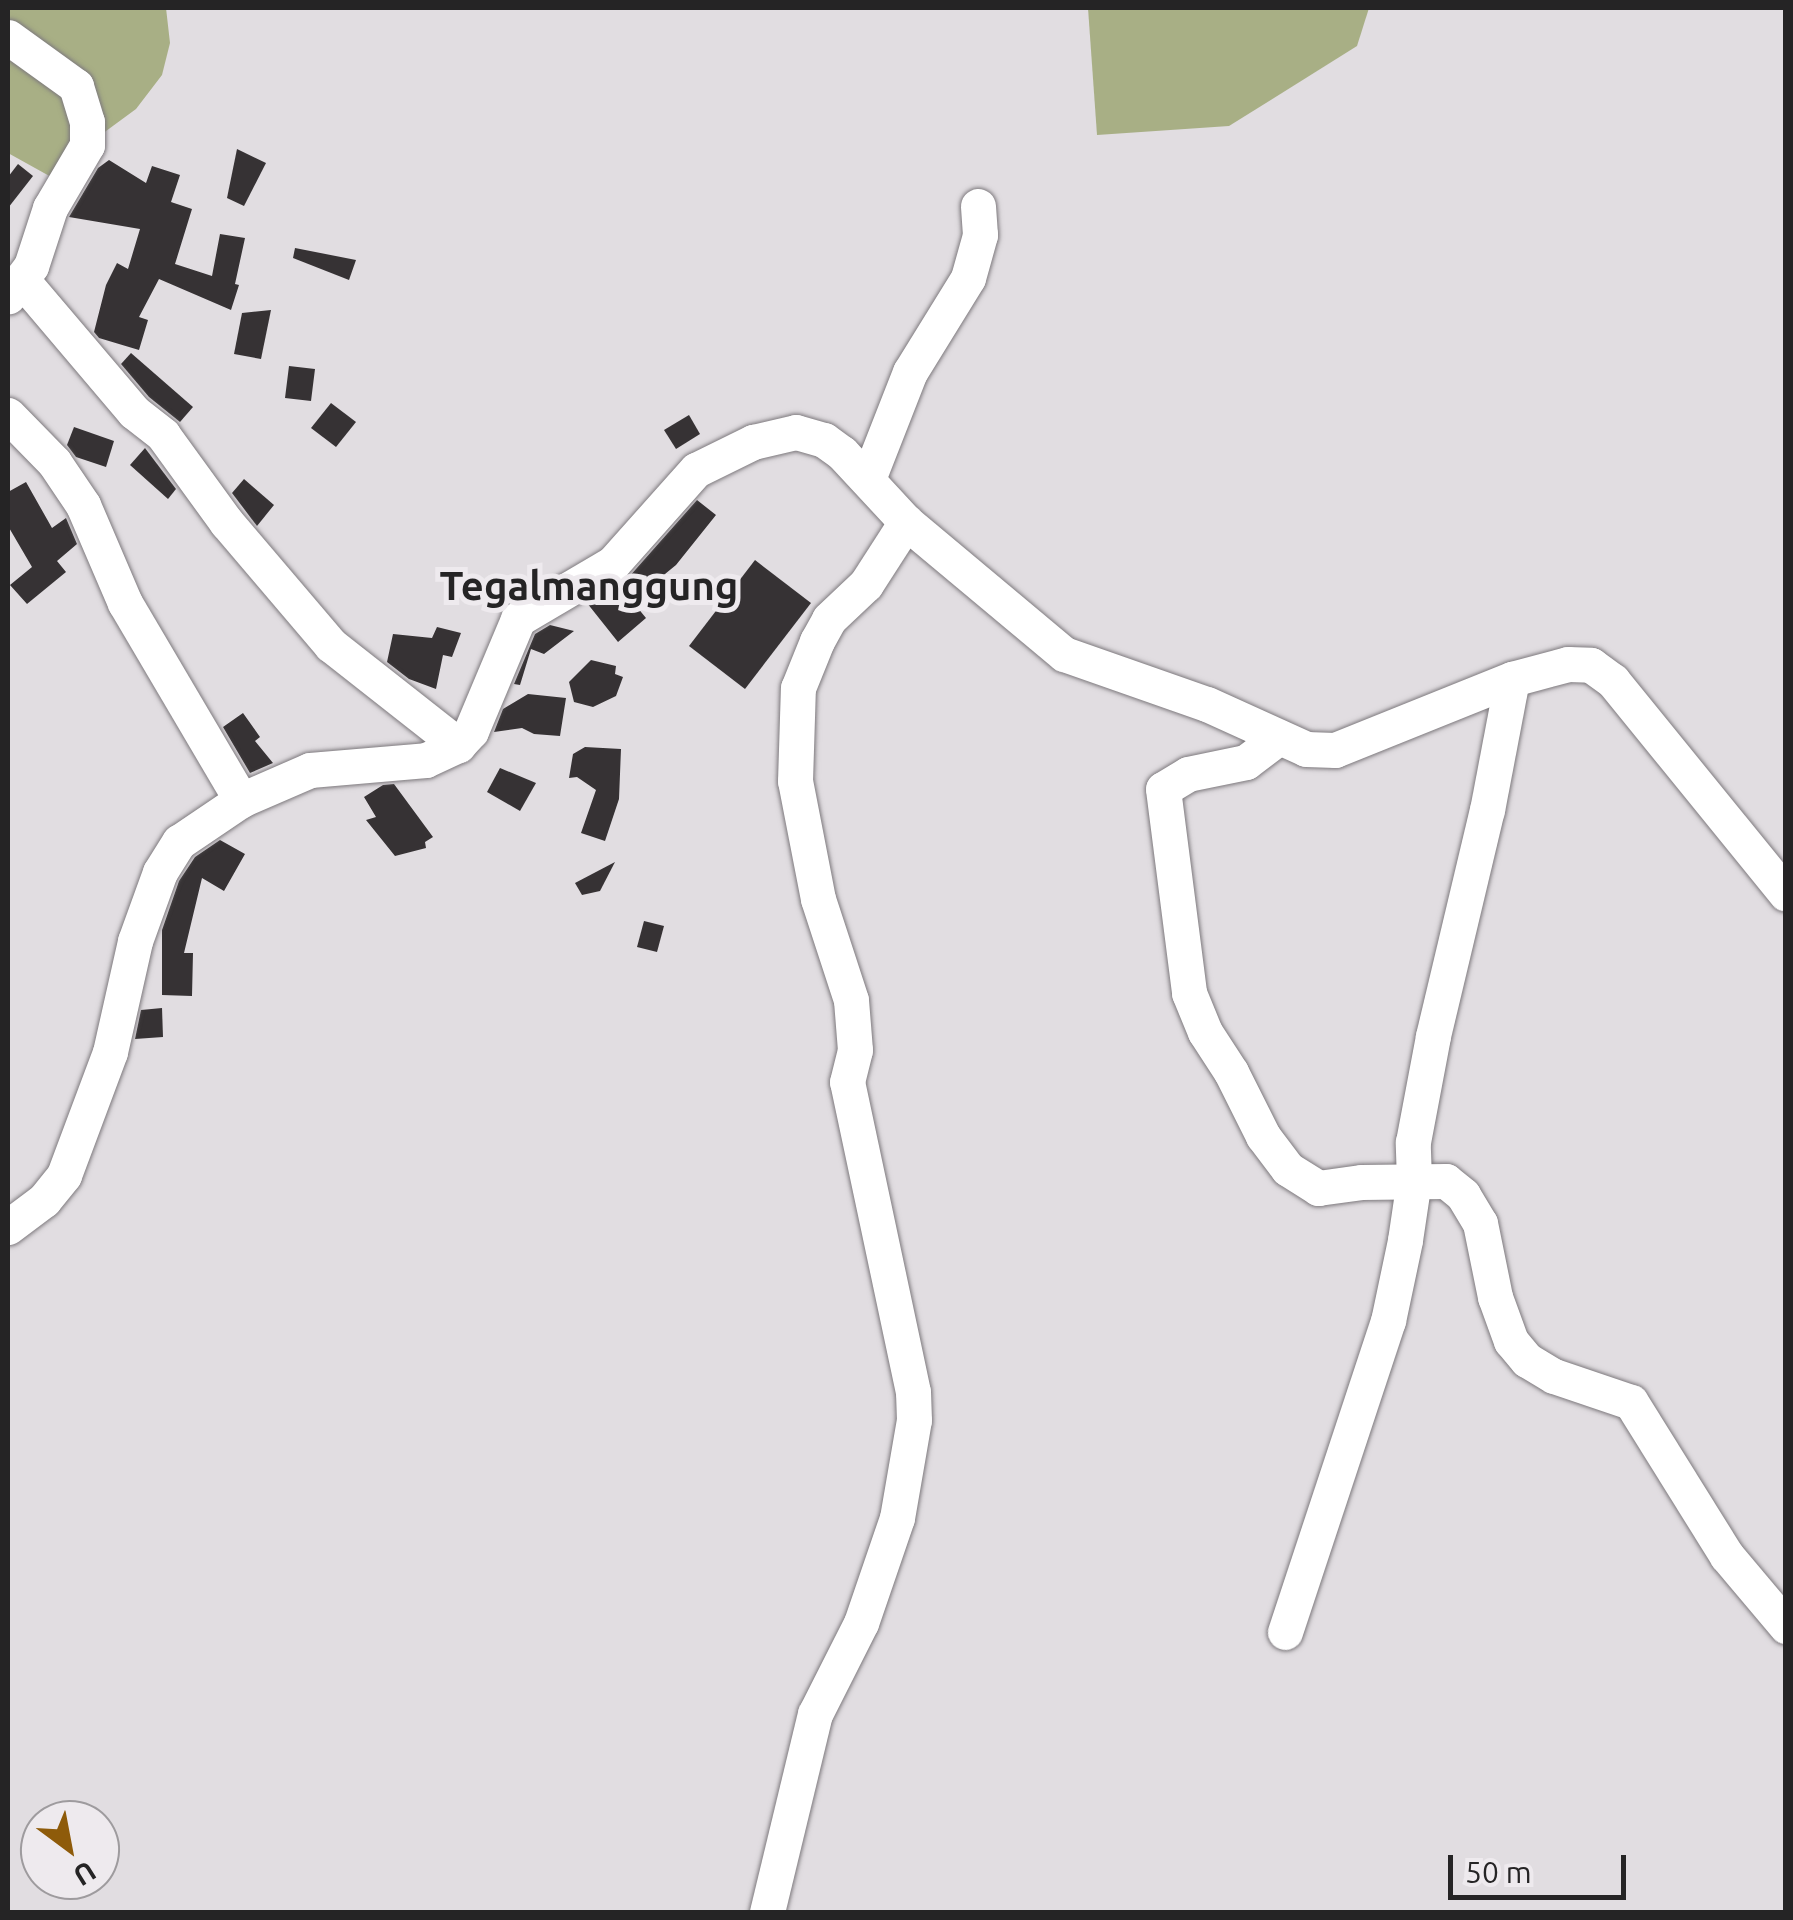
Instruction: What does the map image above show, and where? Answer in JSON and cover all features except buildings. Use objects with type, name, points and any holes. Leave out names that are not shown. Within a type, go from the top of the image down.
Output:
[{"type":"street","points":[[8,37],[76,86],[87,122],[87,144],[50,208],[15,288],[134,412],[163,435],[227,523],[331,645],[458,745]]},
{"type":"street","points":[[868,479],[910,372],[968,278],[980,235],[978,206]]},
{"type":"street","points":[[8,415],[54,462],[83,505],[126,603],[241,800]]},
{"type":"street","points":[[8,1227],[44,1200],[64,1175],[110,1052],[135,941],[160,872],[179,842],[241,800],[310,770],[426,760],[458,745],[471,731],[518,619],[613,563],[696,470],[753,442],[796,432],[824,440],[868,479],[906,522],[1064,654],[1207,704],[1306,749],[1335,750],[1512,680],[1568,664],[1591,665],[1614,682],[1786,894]]},
{"type":"street","points":[[766,1912],[815,1714],[861,1623],[897,1518],[914,1420],[906,1360],[847,1082],[856,1050],[851,1000],[818,899],[795,781],[798,688],[818,641],[829,619],[866,584],[906,522]]},
{"type":"street","points":[[1285,1632],[1388,1321],[1414,1180],[1413,1142],[1433,1036],[1487,810],[1512,680]]},
{"type":"street","points":[[1279,737],[1246,762],[1188,774],[1163,789],[1188,993],[1205,1032],[1263,1136],[1288,1169],[1318,1188],[1446,1181],[1462,1195],[1480,1223],[1494,1297],[1510,1341],[1527,1360],[1554,1376],[1631,1402],[1726,1556],[1786,1626]]},
{"type":"green space","points":[[8,8],[166,8],[170,43],[162,75],[136,109],[87,145],[62,183],[8,153]]},
{"type":"green space","points":[[1088,8],[1369,8],[1357,46],[1229,126],[1097,135]]},
{"type":"district","name":"Tegalmanggung","points":[[589,586]]}]
